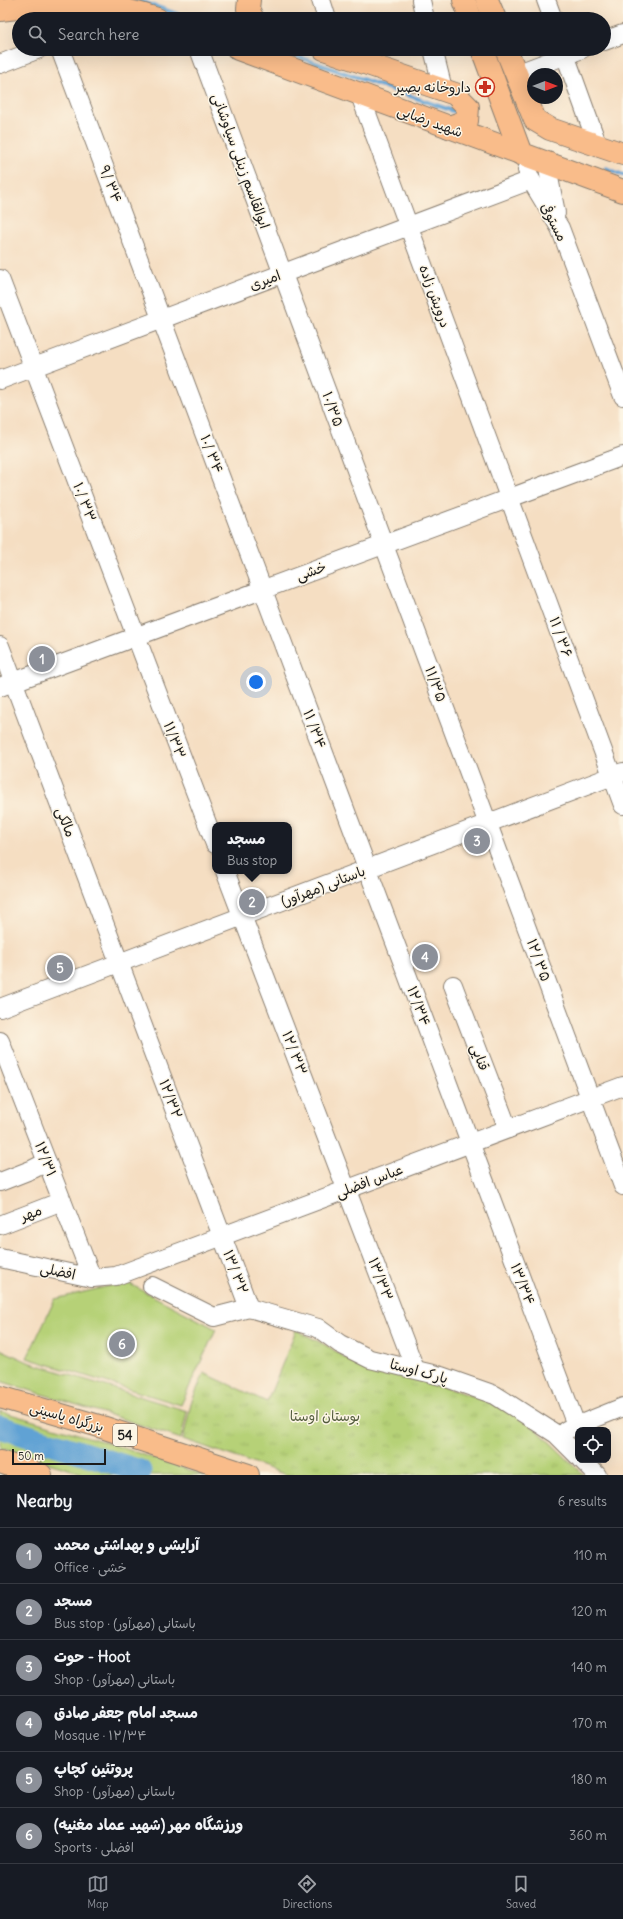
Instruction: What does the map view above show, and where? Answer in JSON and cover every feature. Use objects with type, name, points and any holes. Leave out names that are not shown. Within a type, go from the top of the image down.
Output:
[{"type":"main road","points":[[249,0],[248,9],[250,12]]},
{"type":"main road","points":[[464,0],[468,12]]},
{"type":"main road","points":[[487,0],[492,12]]},
{"type":"main road","points":[[0,10],[41,5],[78,3],[107,6],[124,12]]},
{"type":"main road","name":"شهید رضایی","points":[[257,56],[623,191]]},
{"type":"main road","points":[[349,56],[455,94],[468,107],[467,121],[449,127]]},
{"type":"main road","name":"مستوفی","points":[[485,56],[521,154]]},
{"type":"main road","points":[[509,56],[535,120],[550,129],[623,154]]},
{"type":"main road","name":"بزرگراه یاسینی","points":[[0,1397],[99,1426],[248,1475]]},
{"type":"main road","points":[[0,1462],[41,1475]]},
{"type":"street","points":[[321,0],[325,12]]},
{"type":"street","points":[[421,0],[424,12]]},
{"type":"street","points":[[546,0],[550,12]]},
{"type":"street","points":[[611,38],[623,34]]},
{"type":"street","points":[[0,64],[21,56]]},
{"type":"street","name":"۹/ ۳۴","points":[[63,56],[162,319]]},
{"type":"street","name":"ابوالقاسم زینلی سیاوشانی","points":[[202,56],[282,273]]},
{"type":"street","points":[[435,56],[443,89]]},
{"type":"street","points":[[516,74],[558,56]]},
{"type":"street","points":[[571,56],[598,146]]},
{"type":"street","name":"درویش زاده","points":[[360,95],[509,498]]},
{"type":"street","name":"مستوفی","points":[[521,154],[531,180],[560,228],[623,396]]},
{"type":"street","points":[[548,164],[550,183],[560,228]]},
{"type":"street","name":"امیری","points":[[0,380],[531,180]]},
{"type":"street","name":"۱۰/۳۵","points":[[282,273],[384,544]]},
{"type":"street","name":"۱۰/ ۳۳","points":[[0,279],[136,636]]},
{"type":"street","name":"۱۰/ ۳۴","points":[[162,319],[263,589]]},
{"type":"street","name":"خشی","points":[[7,684],[623,456]]},
{"type":"street","name":"۱۱ / ۳۶","points":[[509,498],[618,774],[623,804]]},
{"type":"street","name":"۱۱/۳۵","points":[[384,544],[488,823]]},
{"type":"street","name":"۱۱ /۳۴","points":[[263,589],[368,868]]},
{"type":"street","name":"۱۱/۳۳","points":[[136,636],[212,836]]},
{"type":"street","name":"مالکی","points":[[0,646],[7,684],[119,963]]},
{"type":"street","name":"باستانی (مهرآور)","points":[[0,1008],[618,774]]},
{"type":"street","name":"۱۲/ ۳۵","points":[[488,823],[623,1186]]},
{"type":"street","name":"۱۲/۳۴","points":[[368,868],[471,1143]]},
{"type":"street","points":[[226,874],[242,916]]},
{"type":"street","name":"۱۲/ ۳۳","points":[[242,916],[347,1190]]},
{"type":"street","name":"۱۲/۳۲","points":[[119,963],[222,1236]]},
{"type":"street","name":"قنایی","points":[[453,985],[508,1129]]},
{"type":"street","name":"۱۲/۳۱","points":[[0,1040],[92,1278]]},
{"type":"street","name":"عباس افضلی","points":[[116,1276],[623,1086]]},
{"type":"street","name":"۱۳/۳۴","points":[[471,1143],[576,1425]]},
{"type":"street","points":[[0,1182],[47,1162]]},
{"type":"street","name":"۱۳/۳۳","points":[[347,1190],[415,1369]]},
{"type":"street","name":"مهر","points":[[0,1225],[62,1201]]},
{"type":"street","name":"۱۳/ ۳۲","points":[[222,1236],[249,1308]]},
{"type":"street","name":"افضلی","points":[[0,1258],[92,1278],[116,1276]]},
{"type":"street","points":[[152,1286],[214,1317],[249,1308]]},
{"type":"street","name":"پارک اوستا","points":[[249,1308],[318,1328],[340,1344],[370,1358],[415,1369],[494,1396],[556,1434],[575,1453]]},
{"type":"street","points":[[556,1434],[623,1407]]},
{"type":"street","points":[[585,1463],[597,1475]]},
{"type":"green space","points":[[126,1282],[216,1329],[181,1405],[27,1358],[55,1299]]},
{"type":"green space","name":"بوستان اوستا","points":[[296,1330],[329,1347],[357,1366],[369,1370],[408,1376],[482,1399],[513,1413],[536,1429],[584,1475],[287,1475],[183,1439],[191,1403],[204,1373],[267,1402]]},
{"type":"green space","points":[[0,1349],[28,1362],[187,1411],[181,1439],[126,1420],[0,1381]]},
{"type":"green space","points":[[0,1411],[105,1442],[204,1475],[88,1475],[0,1448]]},
{"type":"waterway","points":[[137,0],[171,12]]},
{"type":"waterway","points":[[296,56],[456,112]]},
{"type":"waterway","points":[[606,168],[623,175]]},
{"type":"waterway","points":[[0,1427],[140,1471]]},
{"type":"place","name":"داروخانه بصیر","points":[[485,87]]},
{"type":"place","name":"آرایشی و بهداشتی محمد","points":[[42,659]]},
{"type":"place","name":"حوت - Hoot","points":[[477,841]]},
{"type":"place","name":"مسجد","points":[[252,902]]},
{"type":"place","name":"مسجد امام جعفر صادق","points":[[425,957]]},
{"type":"place","name":"پروتئین کچاپ","points":[[60,968]]},
{"type":"place","name":"ورزشگاه مهر (شهید عماد مغنیه)","points":[[122,1344]]}]
